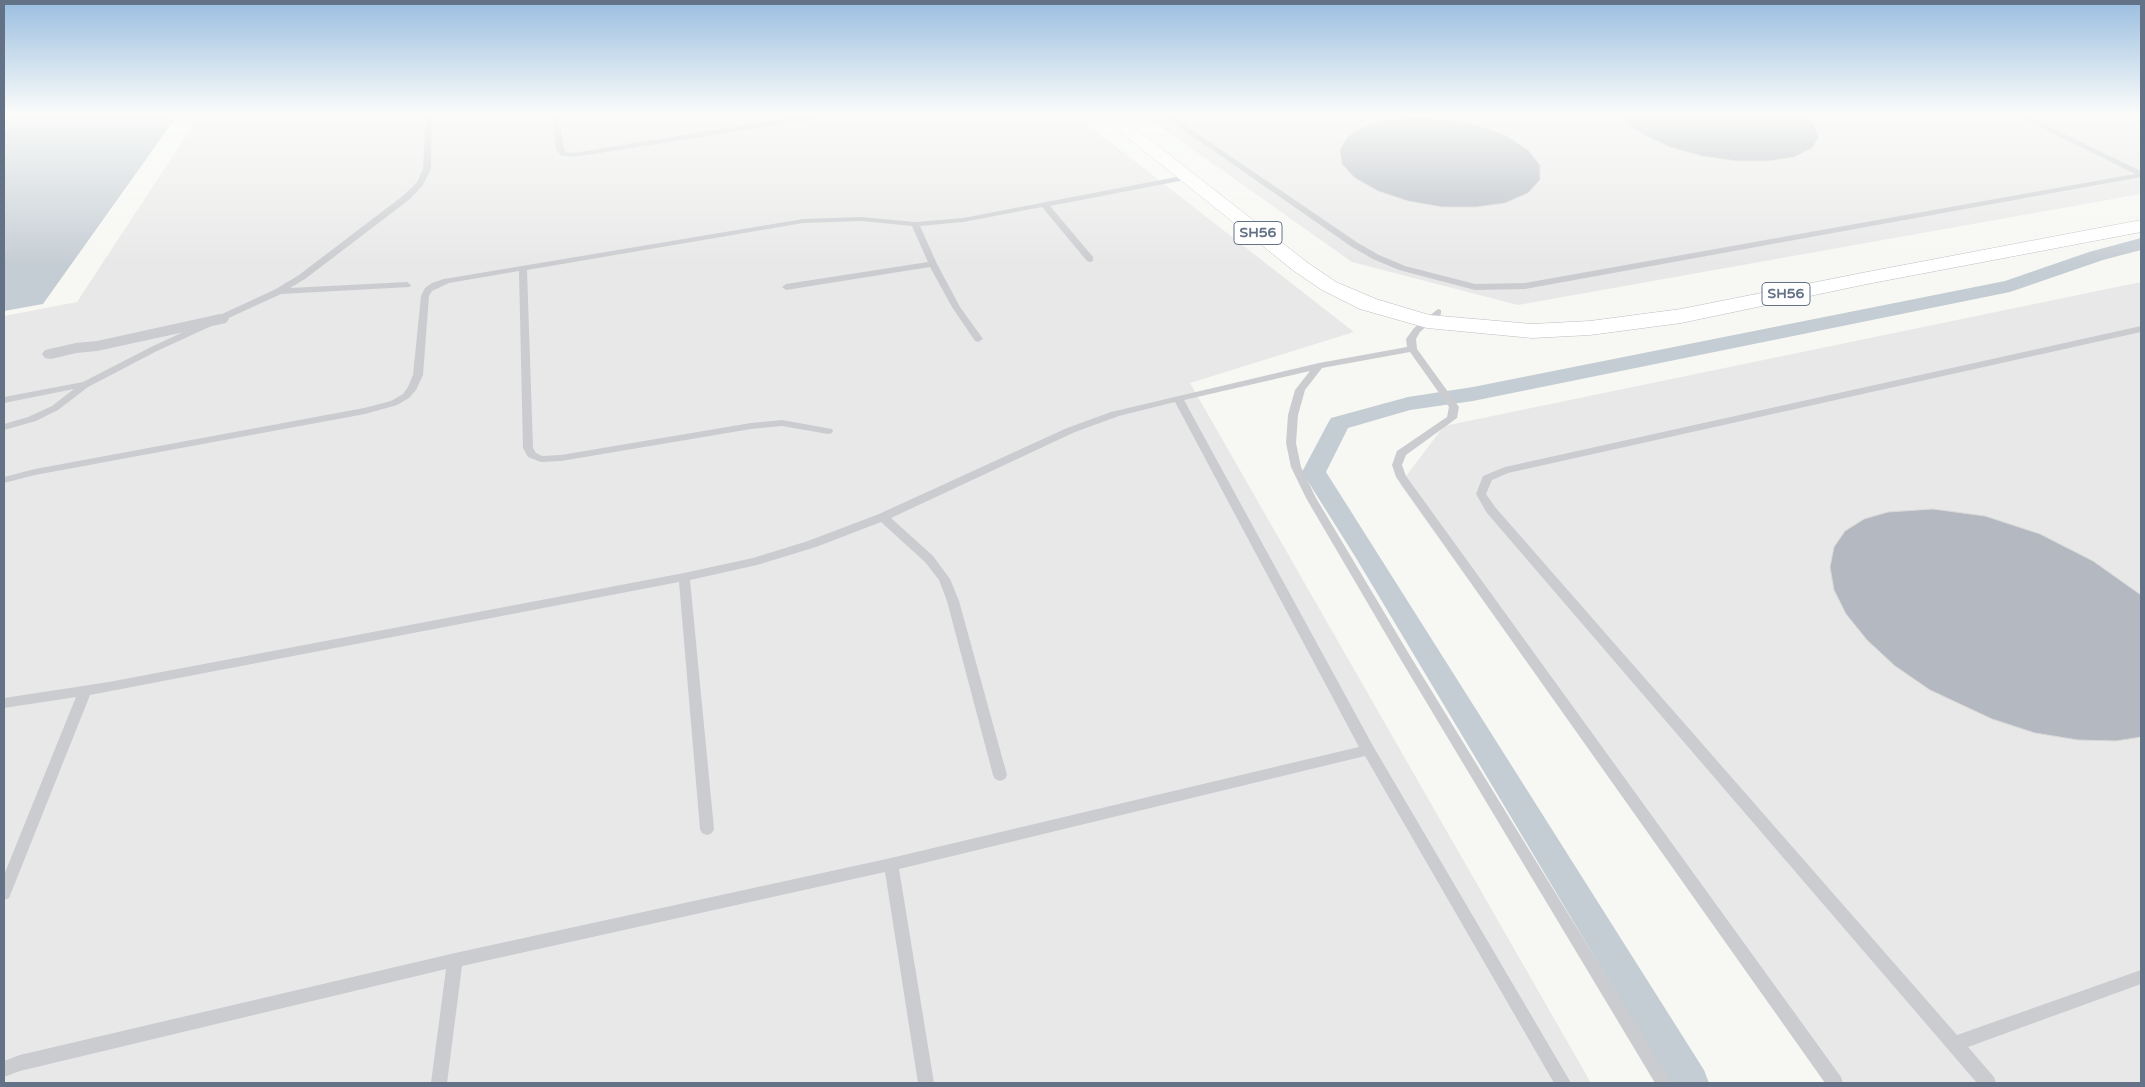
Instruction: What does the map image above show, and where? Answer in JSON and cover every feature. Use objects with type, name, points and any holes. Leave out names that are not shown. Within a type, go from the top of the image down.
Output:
[{"type":"main road","name":"SH56","points":[[1171,164],[1301,267],[1329,286],[1368,304],[1433,317],[1532,331],[1590,328],[1681,316],[2069,234],[2141,214]]},
{"type":"main road","name":"SH56","points":[[1189,164],[1342,280],[1433,317]]},
{"type":"main road","name":"SH56","points":[[2069,234],[2141,226]]},
{"type":"street","points":[[51,354],[220,319]]},
{"type":"lane","points":[[4,427],[32,419],[55,408],[86,384],[154,349],[279,291],[335,253],[407,197],[420,182],[427,169],[427,164]]},
{"type":"lane","points":[[1237,164],[1369,253],[1402,268],[1475,287],[1525,286],[2141,174]]},
{"type":"lane","points":[[2120,164],[2141,174]]},
{"type":"lane","points":[[4,480],[35,472],[365,411],[394,403],[406,396],[413,388],[418,375],[425,296],[428,290],[447,281],[803,221],[861,219],[915,224],[963,220],[1188,177]]},
{"type":"lane","points":[[1044,204],[1090,259]]},
{"type":"lane","points":[[915,224],[933,264],[956,307],[978,339]]},
{"type":"lane","points":[[786,287],[933,264]]},
{"type":"lane","points":[[523,268],[528,448],[532,456],[541,459],[561,458],[751,426],[782,423],[828,431]]},
{"type":"lane","points":[[279,291],[407,285]]},
{"type":"lane","points":[[1433,317],[1416,330],[1411,340],[1412,349],[1454,407],[1452,418],[1401,453],[1397,464],[1401,477],[1835,1083]]},
{"type":"lane","points":[[1988,1083],[1491,510],[1481,494],[1487,478],[1505,470],[2141,329]]},
{"type":"lane","points":[[4,703],[85,691],[684,577],[753,562],[812,544],[883,517],[1071,430],[1114,414],[1319,366],[1412,349]]},
{"type":"lane","points":[[1319,366],[1300,390],[1293,415],[1291,443],[1296,467],[1311,498],[1404,657],[1664,1083]]},
{"type":"lane","points":[[4,400],[86,384]]},
{"type":"lane","points":[[1178,398],[1368,750],[1563,1083]]},
{"type":"lane","points":[[883,517],[929,559],[944,579],[953,601],[1000,775]]},
{"type":"lane","points":[[684,577],[707,829]]},
{"type":"lane","points":[[4,893],[85,691]]},
{"type":"lane","points":[[4,1069],[20,1063],[455,960],[891,864],[1368,750]]},
{"type":"lane","points":[[891,864],[926,1083]]},
{"type":"lane","points":[[440,1083],[455,960]]},
{"type":"lane","points":[[1955,1044],[2141,977]]},
{"type":"shaded area","points":[[4,164],[143,164],[43,304],[4,311]]},
{"type":"shaded area","points":[[168,164],[1138,164],[1354,332],[1190,383],[1591,1083],[4,1083],[4,316],[77,302]]},
{"type":"shaded area","points":[[1213,164],[2141,164],[2141,194],[1518,305],[1352,262]]},
{"type":"shaded area","points":[[2141,282],[2141,1083],[1826,1083],[1400,484],[1444,426]]},
{"type":"building","points":[[1342,164],[1539,164],[1540,180],[1528,193],[1505,203],[1476,207],[1442,207],[1408,201],[1378,191],[1355,178]]},
{"type":"building","points":[[1933,509],[1985,516],[2040,534],[2093,561],[2141,595],[2141,737],[2116,741],[2078,740],[2035,733],[1992,719],[1930,690],[1895,666],[1867,640],[1846,614],[1834,590],[1830,567],[1834,547],[1845,531],[1864,519],[1888,512]]},
{"type":"waterway","points":[[1691,1083],[1314,472],[1339,423],[1408,404],[1473,394],[2010,286],[2096,256],[2141,244]]}]
